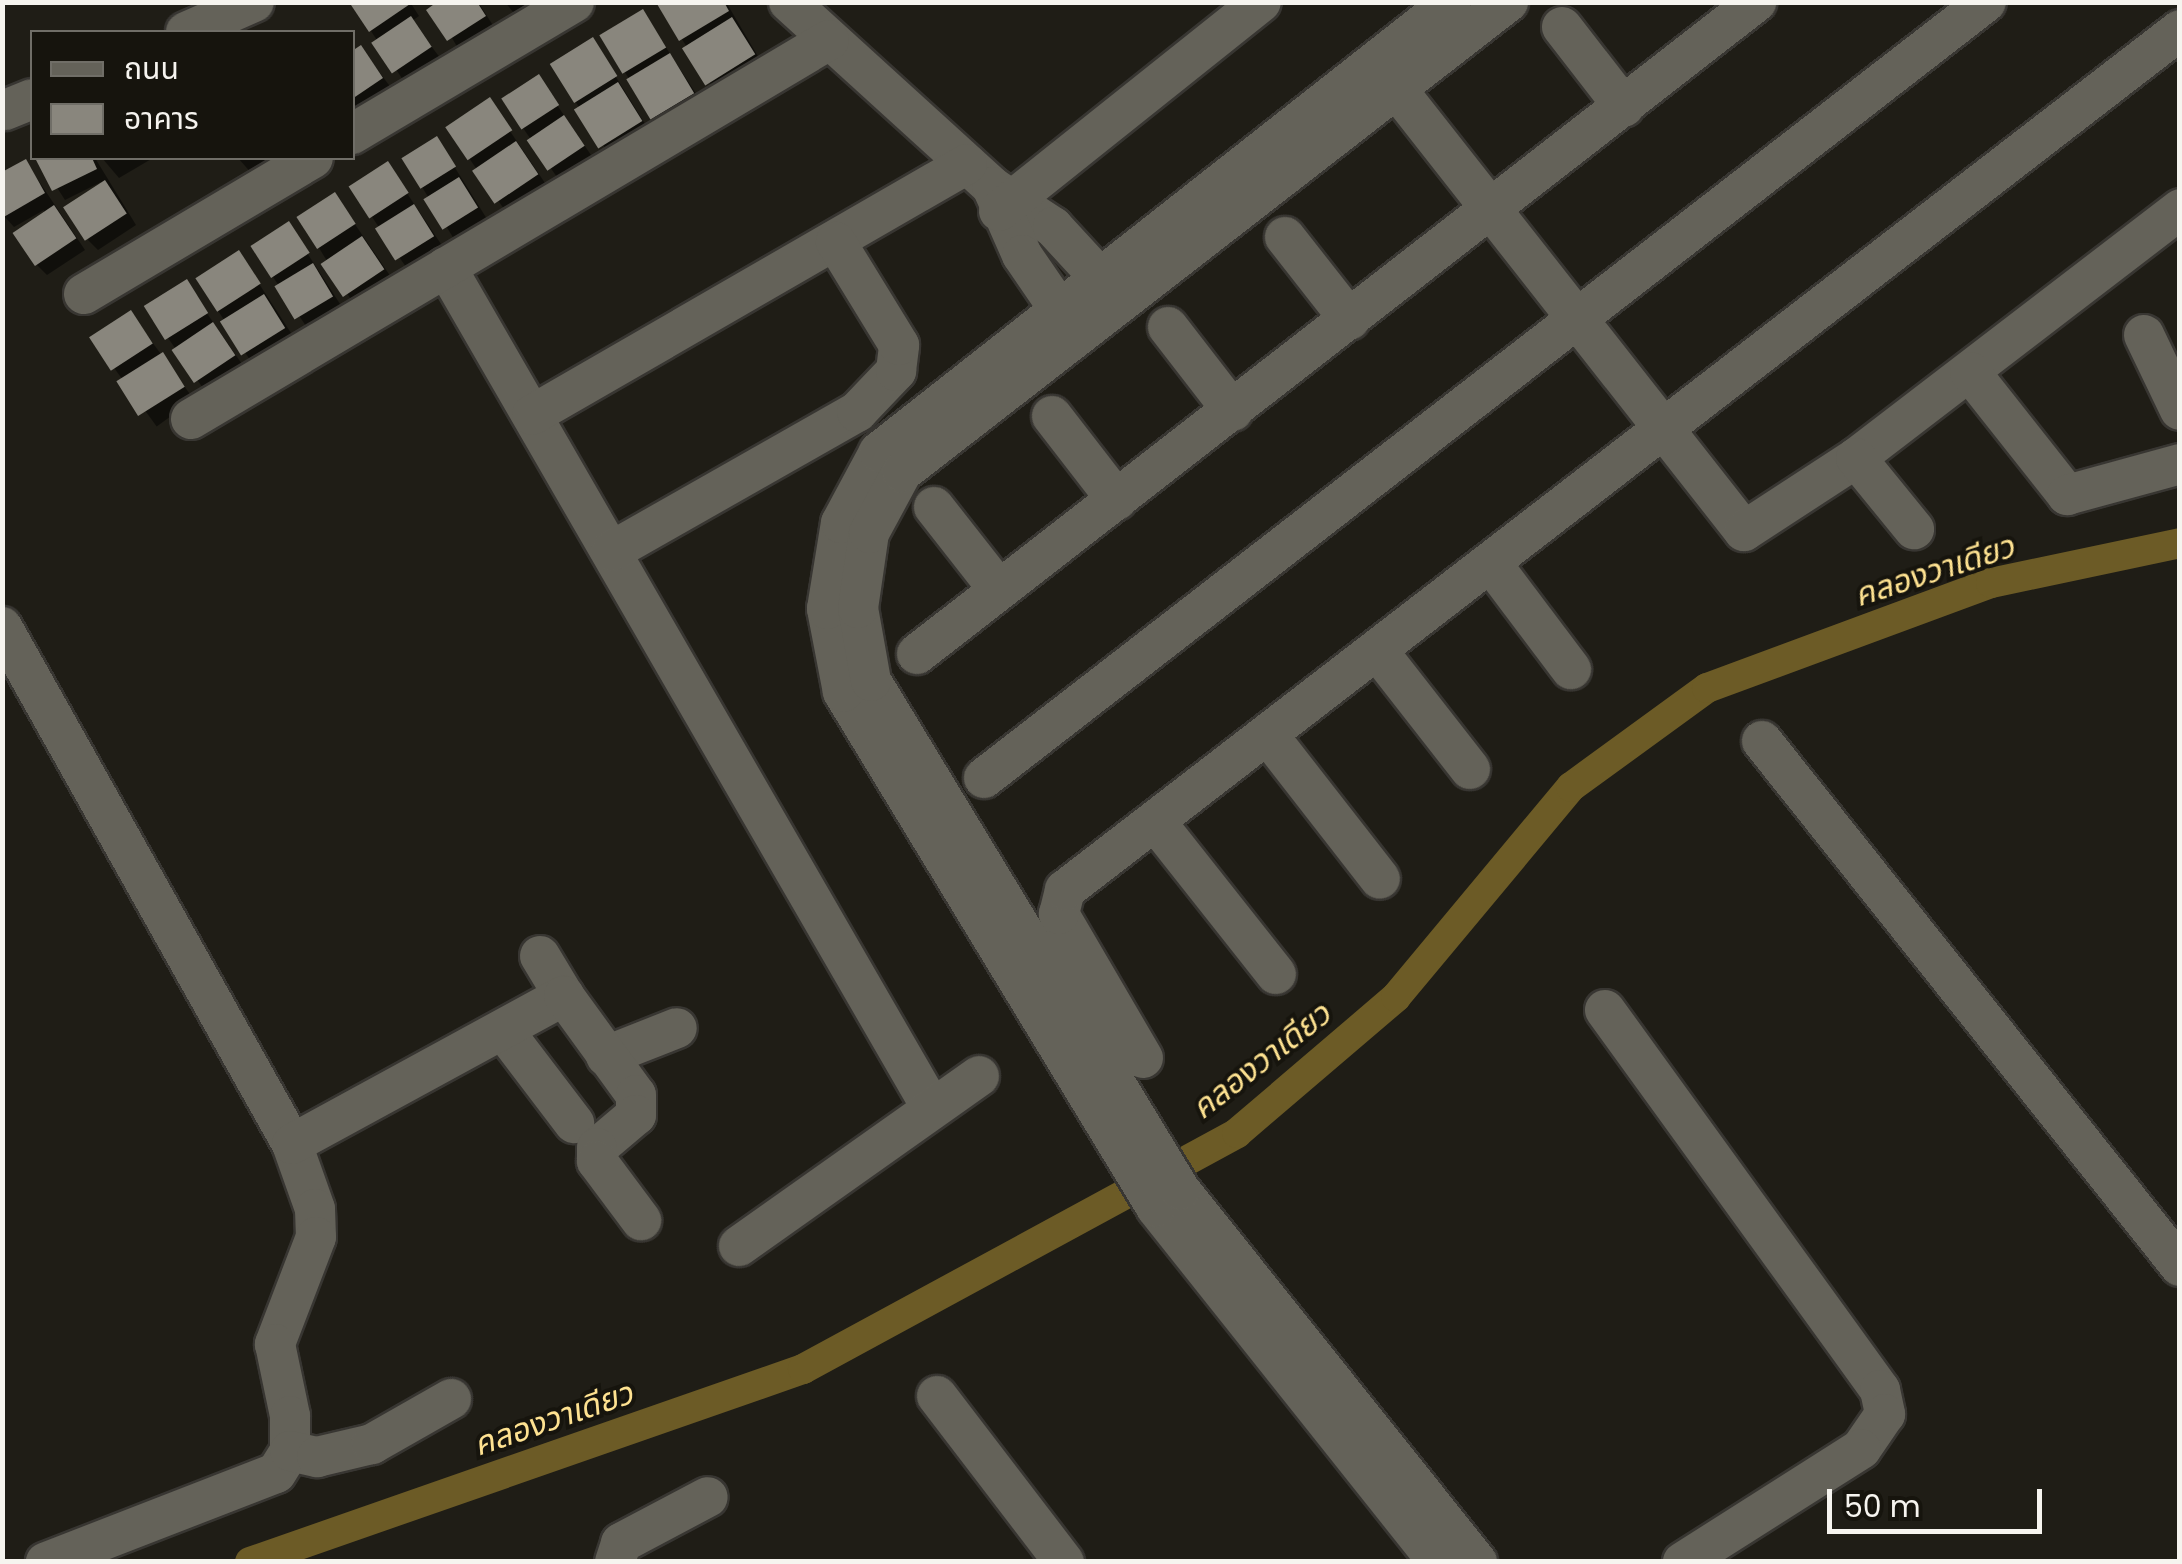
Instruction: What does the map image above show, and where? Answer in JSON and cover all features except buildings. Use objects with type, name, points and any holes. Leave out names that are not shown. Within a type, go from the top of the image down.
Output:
[{"type":"street","points":[[191,30],[254,2]]},
{"type":"street","points":[[355,132],[574,2]]},
{"type":"street","points":[[789,2],[993,190],[1083,300]]},
{"type":"street","points":[[532,416],[836,242],[993,190],[1262,2]]},
{"type":"street","points":[[1385,75],[1451,2]]},
{"type":"street","points":[[1461,1559],[1165,1194],[973,881],[843,692],[827,608],[840,523],[878,452],[1385,75],[1508,2]]},
{"type":"street","points":[[984,778],[1986,2]]},
{"type":"street","points":[[917,654],[1624,107],[1736,8]]},
{"type":"street","points":[[1562,27],[1624,107]]},
{"type":"street","points":[[1144,1058],[1058,901],[1155,821],[2180,30]]},
{"type":"street","points":[[192,419],[828,40]]},
{"type":"street","points":[[1385,75],[1660,435],[1744,531],[1856,458],[2180,209]]},
{"type":"street","points":[[84,294],[310,160]]},
{"type":"street","points":[[1285,237],[1350,320]]},
{"type":"street","points":[[612,551],[858,412],[896,372],[899,346],[836,242]]},
{"type":"street","points":[[446,267],[930,1105]]},
{"type":"street","points":[[1168,327],[1233,411]]},
{"type":"street","points":[[2144,335],[2180,410]]},
{"type":"street","points":[[1970,372],[2068,495],[2180,464]]},
{"type":"street","points":[[1052,416],[1117,500]]},
{"type":"street","points":[[1856,458],[1914,529]]},
{"type":"street","points":[[934,507],[999,590]]},
{"type":"street","points":[[1491,562],[1571,670]]},
{"type":"street","points":[[2,627],[292,1144],[316,1237],[276,1344],[290,1452],[276,1473],[46,1562]]},
{"type":"street","points":[[1378,650],[1470,769]]},
{"type":"street","points":[[1268,735],[1380,879]]},
{"type":"street","points":[[1762,740],[2180,1266]]},
{"type":"street","points":[[1155,821],[1276,974]]},
{"type":"street","points":[[540,956],[638,1105],[597,1148],[597,1162],[641,1220]]},
{"type":"street","points":[[292,1144],[564,996]]},
{"type":"street","points":[[1604,1010],[1880,1390],[1885,1414],[1861,1449],[1683,1562]]},
{"type":"street","points":[[606,1056],[676,1028]]},
{"type":"street","points":[[504,1031],[574,1123]]},
{"type":"street","points":[[739,1246],[930,1105],[979,1076]]},
{"type":"street","points":[[937,1396],[1064,1562]]},
{"type":"street","points":[[290,1452],[316,1457],[372,1444],[451,1399]]},
{"type":"street","points":[[615,1562],[621,1543],[708,1497]]},
{"type":"waterway","name":"คลองวาเดียว","points":[[250,1562],[803,1369],[1237,1133],[1396,997],[1571,787],[1707,688],[1991,583],[2180,543]]}]
